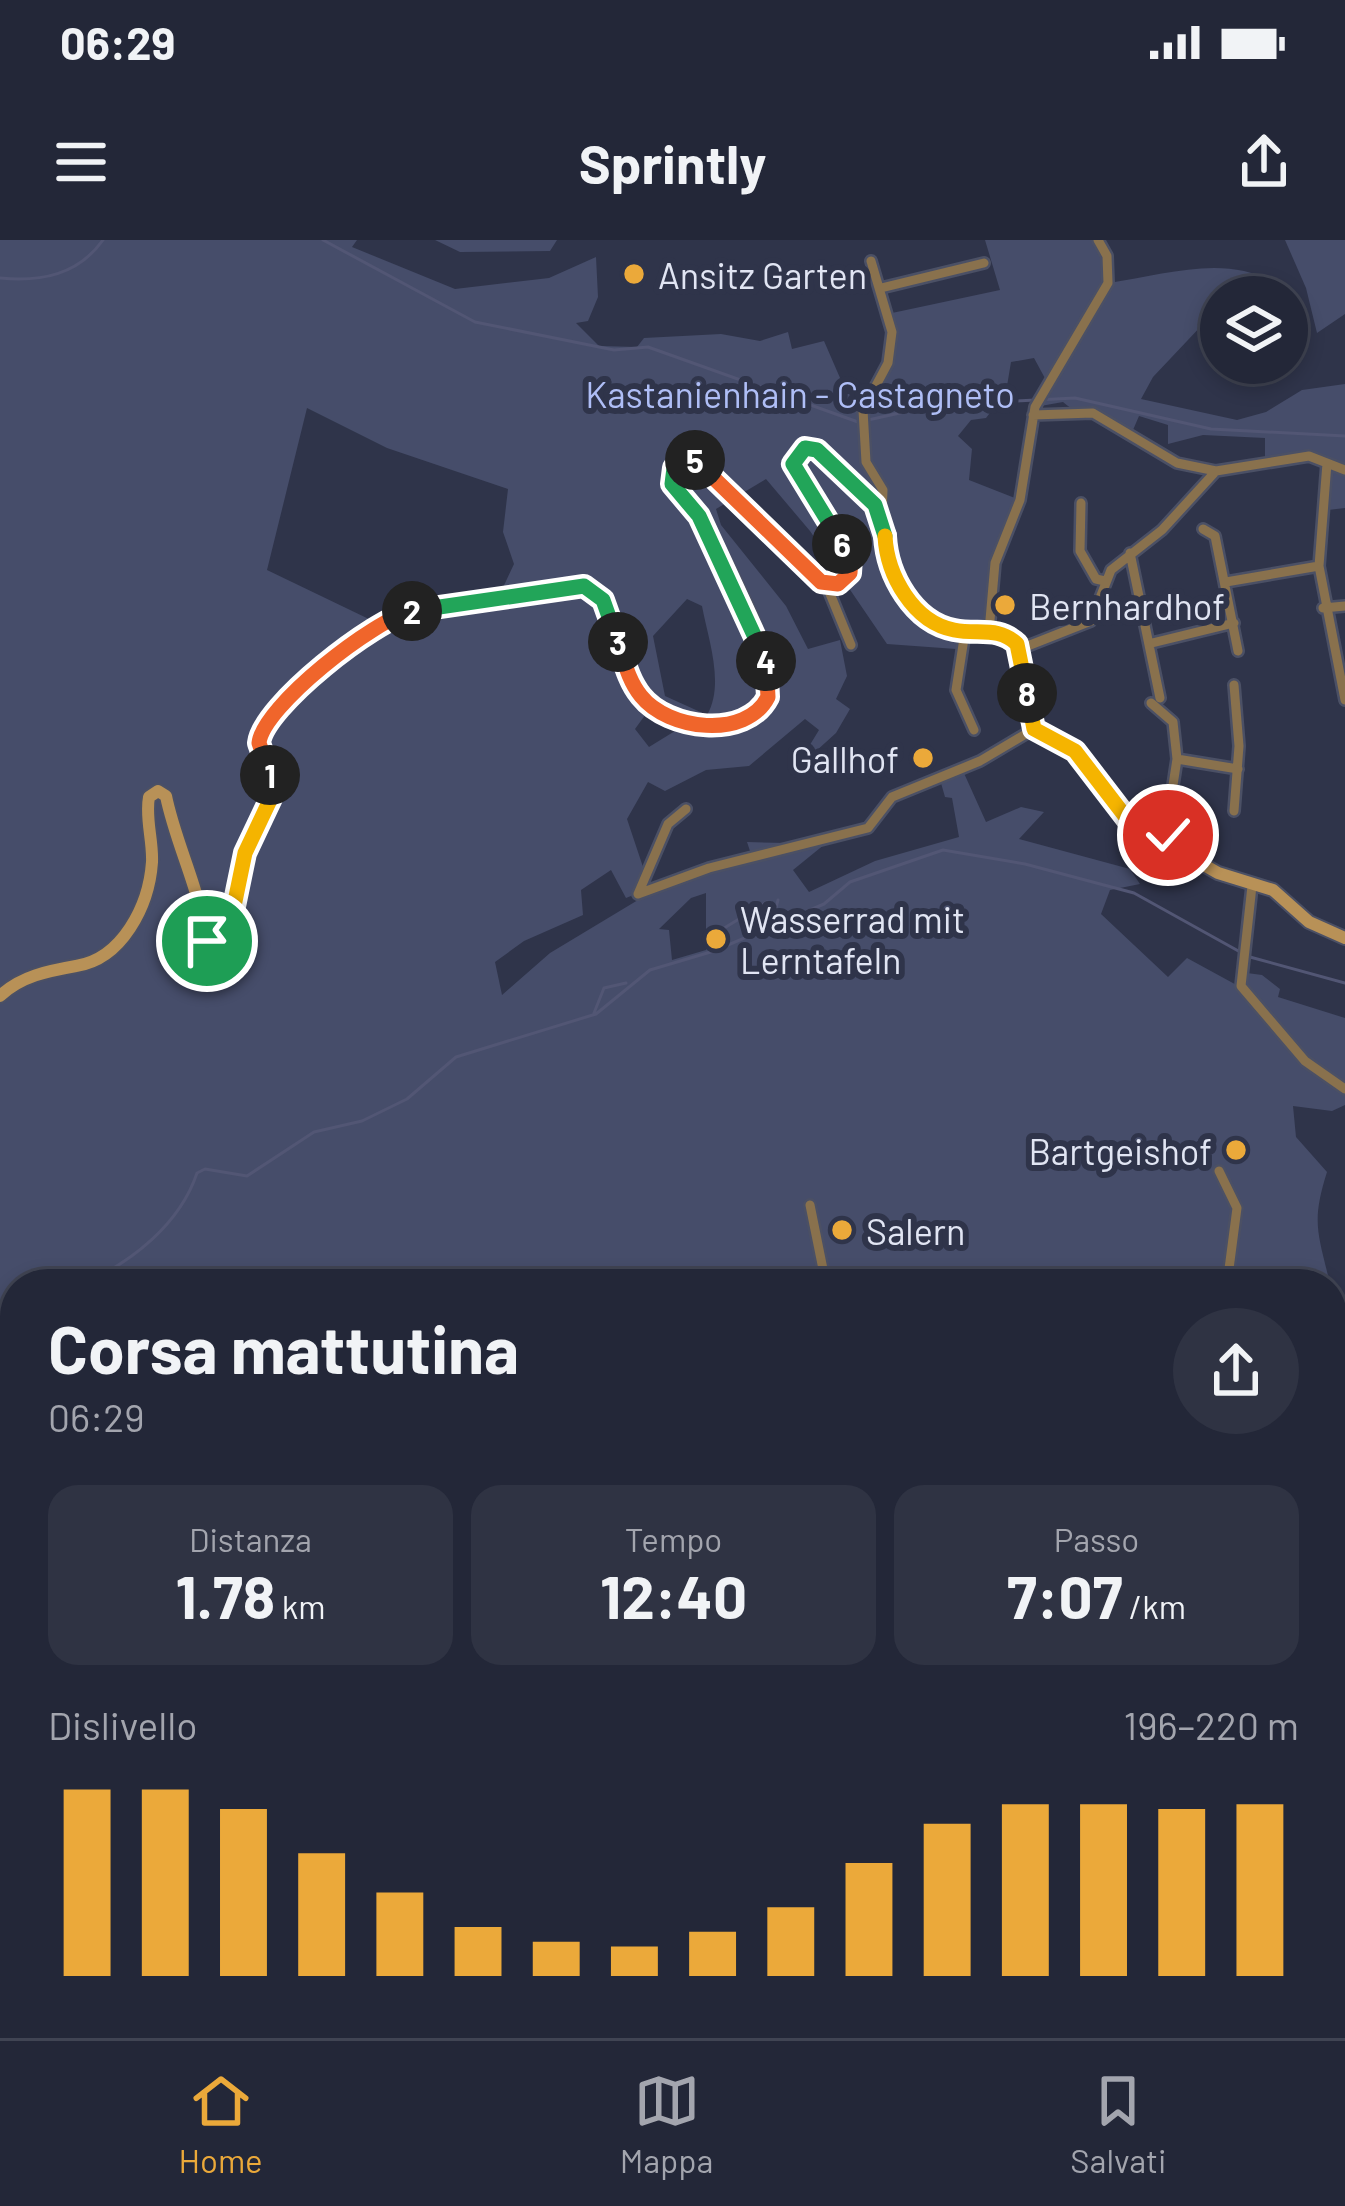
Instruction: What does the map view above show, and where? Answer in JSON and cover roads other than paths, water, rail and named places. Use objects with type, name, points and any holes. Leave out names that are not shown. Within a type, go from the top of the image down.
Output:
[{"type":"street","points":[[989,631],[995,563],[1020,500],[1036,407],[1108,283],[1108,256],[1098,240]]},
{"type":"street","points":[[871,261],[891,346],[883,373],[868,391],[863,414],[866,462],[880,481],[886,504],[881,514],[889,564],[905,594],[938,626],[989,631],[1009,637],[1021,650],[1034,729]]},
{"type":"street","points":[[880,288],[985,263]]},
{"type":"street","points":[[1036,407],[1094,413],[1177,463],[1216,471],[1292,457],[1345,470]]},
{"type":"street","points":[[826,584],[847,578],[851,558],[813,491],[796,472],[798,452],[817,450],[881,514]]},
{"type":"street","points":[[0,996],[35,974],[96,962],[122,941],[144,896],[152,863],[147,807],[148,797],[158,791],[166,796],[171,827],[194,887],[207,961],[221,969],[234,929],[245,853],[271,798],[260,734],[267,716],[373,627],[400,613],[584,586],[603,600],[628,675],[651,706],[689,722],[726,724],[750,718],[768,697],[768,667],[699,516],[674,490],[674,468],[689,460],[703,464],[826,584],[851,645]]},
{"type":"street","points":[[1328,463],[1319,566],[1323,608],[1345,700]]},
{"type":"street","points":[[1021,650],[1091,621],[1106,581],[1216,471]]},
{"type":"street","points":[[1081,503],[1083,564],[1096,579],[1106,581]]},
{"type":"street","points":[[1203,529],[1215,536],[1238,650]]},
{"type":"street","points":[[1130,553],[1151,643],[1156,701],[1173,722],[1177,759],[1164,844]]},
{"type":"street","points":[[1226,582],[1319,566]]},
{"type":"street","points":[[1323,608],[1345,606]]},
{"type":"street","points":[[1151,643],[1234,623]]},
{"type":"street","points":[[965,632],[956,690],[974,730]]},
{"type":"street","points":[[1234,685],[1238,769],[1234,811]]},
{"type":"street","points":[[686,809],[668,824],[638,894],[709,868],[868,828],[892,797],[980,761],[1034,729]]},
{"type":"street","points":[[1034,729],[1075,751],[1128,820],[1164,844],[1252,886],[1273,890],[1310,922],[1345,938]]},
{"type":"street","points":[[1177,759],[1238,769]]},
{"type":"street","points":[[1252,886],[1242,961],[1244,994],[1314,1070],[1345,1089]]},
{"type":"street","points":[[1220,1171],[1237,1208],[1229,1269]]},
{"type":"street","points":[[810,1205],[823,1269]]},
{"type":"waterway","points":[[0,278],[58,274],[82,261],[103,240]]},
{"type":"waterway","points":[[323,240],[475,322],[614,350],[648,347],[858,422]]},
{"type":"waterway","points":[[868,420],[936,405],[1075,398],[1211,429],[1345,436]]},
{"type":"waterway","points":[[111,1269],[166,1225],[197,1173],[205,1169],[247,1176],[314,1132],[362,1121],[407,1099],[456,1057],[596,1014],[650,970],[714,951],[824,904],[850,882],[943,850],[1025,864],[1134,893],[1242,953]]},
{"type":"waterway","points":[[778,900],[775,912],[785,920]]},
{"type":"waterway","points":[[714,949],[721,930],[767,902]]},
{"type":"waterway","points":[[1250,957],[1345,983]]},
{"type":"waterway","points":[[594,1013],[604,988],[626,983]]},
{"type":"place","name":"Ansitz Garten","points":[[634,274]]},
{"type":"place","name":"Bernhardhof","points":[[1005,605]]},
{"type":"place","name":"Gallhof","points":[[923,758]]},
{"type":"place","name":"Wasserrad mit Lerntafeln","points":[[716,939]]},
{"type":"place","name":"Bartgeishof","points":[[1236,1150]]},
{"type":"place","name":"Salern","points":[[842,1230]]},
{"type":"park label","name":"Kastanienhain - Castagneto","points":[[800,393]]}]
